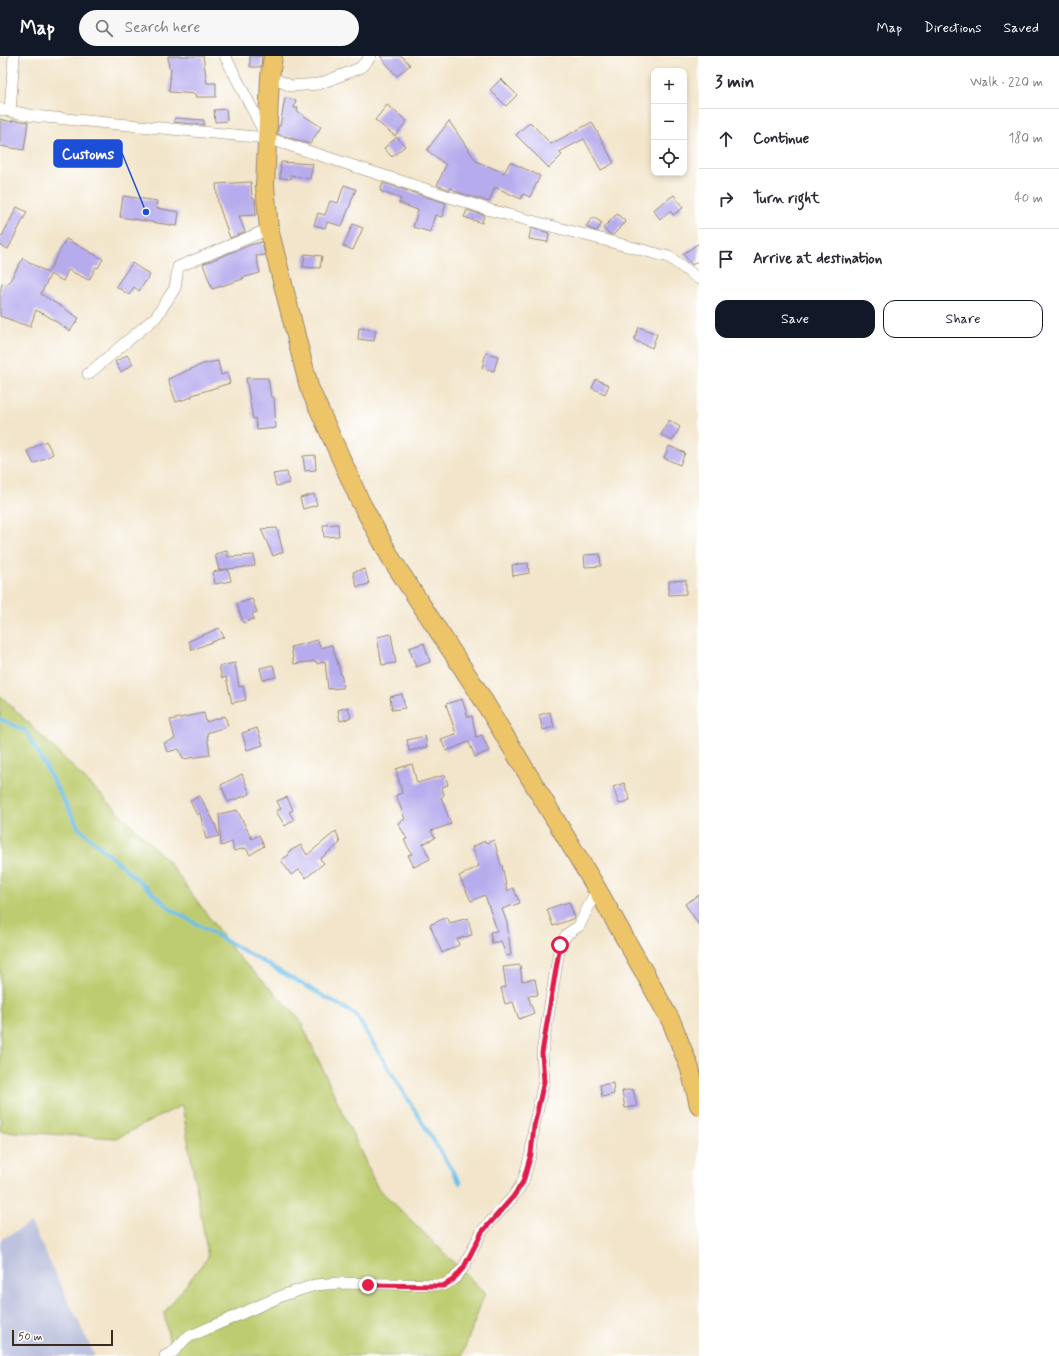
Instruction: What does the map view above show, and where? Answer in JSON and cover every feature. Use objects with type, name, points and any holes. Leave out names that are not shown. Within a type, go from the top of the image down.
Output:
[{"type":"highway","points":[[273,56],[270,77],[265,186],[269,229],[309,387],[360,501],[392,560],[483,700],[597,889],[672,1023],[690,1069],[699,1105]]},
{"type":"street","points":[[14,56],[5,110],[34,116],[267,138],[490,210],[669,257],[699,279]]},
{"type":"street","points":[[225,56],[267,138]]},
{"type":"street","points":[[270,77],[291,86],[319,84],[360,68],[370,56]]},
{"type":"street","points":[[88,374],[156,317],[175,288],[178,267],[269,229]]},
{"type":"street","points":[[165,1356],[172,1353],[186,1338],[284,1295],[315,1285],[339,1283],[443,1286],[453,1280],[464,1267],[482,1232],[513,1197],[523,1182],[531,1154],[534,1126],[544,1081],[542,1053],[560,945],[567,934],[579,926],[597,889]]},
{"type":"shaded area","points":[[31,1223],[95,1356],[0,1356],[0,1240]]},
{"type":"green space","points":[[0,695],[166,859],[236,954],[299,1018],[377,1187],[485,1293],[462,1356],[172,1356],[164,1313],[208,1257],[182,1105],[117,1138],[0,1131]]},
{"type":"building","points":[[168,56],[203,56],[207,83],[216,83],[216,97],[195,97],[196,94],[169,92],[171,68],[169,68]]},
{"type":"building","points":[[250,56],[262,56],[261,67],[250,67]]},
{"type":"building","points":[[380,56],[402,56],[410,65],[397,76]]},
{"type":"building","points":[[501,79],[517,95],[506,106],[490,90]]},
{"type":"building","points":[[285,98],[296,100],[294,108],[298,108],[297,111],[321,127],[310,144],[278,134],[278,126],[280,126]]},
{"type":"building","points":[[387,105],[407,121],[395,136],[375,120]]},
{"type":"building","points":[[226,109],[227,121],[215,122],[214,110]]},
{"type":"building","points":[[175,118],[204,120],[204,125],[174,122]]},
{"type":"building","points":[[0,119],[12,122],[12,120],[28,122],[24,150],[0,146]]},
{"type":"building","points":[[449,121],[476,161],[504,173],[510,162],[540,176],[530,197],[523,194],[521,199],[495,187],[489,202],[457,192],[451,188],[450,190],[437,185],[446,165],[427,150]]},
{"type":"building","points":[[530,122],[551,144],[592,122],[614,163],[601,170],[584,139],[559,152],[562,155],[549,168],[516,135]]},
{"type":"building","points":[[397,137],[405,146],[392,157],[384,148]]},
{"type":"building","points":[[281,162],[313,164],[310,179],[291,175],[291,179],[280,178]]},
{"type":"building","points":[[251,182],[252,197],[255,199],[256,215],[239,216],[245,232],[230,238],[218,203],[216,184]]},
{"type":"building","points":[[383,183],[446,203],[442,217],[435,215],[430,232],[413,227],[418,210],[399,203],[401,199],[380,191]]},
{"type":"building","points":[[344,185],[356,189],[342,226],[327,222],[325,228],[314,225],[318,213],[325,215],[330,201],[338,203]]},
{"type":"building","points":[[674,195],[683,208],[673,215],[670,211],[660,219],[653,210]]},
{"type":"building","points":[[123,196],[157,201],[156,208],[179,212],[177,226],[120,217]]},
{"type":"building","points":[[17,207],[27,212],[8,249],[0,245],[0,236],[2,236]]},
{"type":"building","points":[[467,210],[484,215],[482,223],[464,217]]},
{"type":"building","points":[[617,214],[626,222],[613,235],[609,234],[603,228]]},
{"type":"building","points":[[593,217],[602,223],[597,231],[586,226]]},
{"type":"building","points":[[353,224],[363,228],[353,250],[343,246]]},
{"type":"building","points":[[531,228],[549,233],[548,242],[529,239]]},
{"type":"building","points":[[66,239],[103,259],[98,268],[96,267],[89,280],[68,270],[63,281],[50,274],[41,294],[79,318],[70,331],[36,310],[30,327],[0,316],[0,293],[2,283],[8,284],[23,258],[48,273]]},
{"type":"building","points":[[262,242],[265,255],[256,256],[260,273],[212,289],[203,264],[250,245]]},
{"type":"building","points":[[699,243],[699,260],[692,265],[683,254]]},
{"type":"building","points":[[305,254],[322,256],[320,268],[303,267]]},
{"type":"building","points":[[132,263],[150,275],[139,291],[134,287],[129,295],[116,286]]},
{"type":"building","points":[[639,327],[657,334],[652,348],[634,340]]},
{"type":"building","points":[[359,328],[376,330],[374,341],[358,339]]},
{"type":"building","points":[[486,353],[498,356],[494,371],[482,368]]},
{"type":"building","points":[[127,355],[133,364],[121,372],[115,362]]},
{"type":"building","points":[[218,361],[221,375],[227,373],[230,383],[192,395],[192,397],[176,402],[168,379],[203,364]]},
{"type":"building","points":[[246,378],[268,378],[271,397],[274,397],[276,428],[257,430],[255,418],[253,419]]},
{"type":"building","points":[[596,379],[609,385],[605,394],[592,388]]},
{"type":"building","points":[[669,420],[680,427],[672,441],[661,435]]},
{"type":"building","points":[[46,441],[53,454],[34,464],[27,451]]},
{"type":"building","points":[[669,446],[685,453],[680,465],[664,458]]},
{"type":"building","points":[[315,455],[316,470],[305,471],[303,456]]},
{"type":"building","points":[[287,472],[289,483],[276,486],[273,474]]},
{"type":"building","points":[[314,494],[317,505],[303,509],[300,498]]},
{"type":"building","points":[[338,524],[339,536],[324,537],[323,525]]},
{"type":"building","points":[[277,528],[283,552],[273,556],[261,529]]},
{"type":"building","points":[[227,551],[228,557],[254,555],[255,566],[219,570],[215,554]]},
{"type":"building","points":[[600,554],[601,566],[585,567],[584,555]]},
{"type":"building","points":[[528,563],[529,573],[513,576],[512,565]]},
{"type":"building","points":[[228,569],[231,581],[215,584],[213,572]]},
{"type":"building","points":[[365,569],[369,584],[357,587],[353,572]]},
{"type":"building","points":[[686,580],[686,594],[669,595],[669,581]]},
{"type":"building","points":[[252,599],[257,612],[252,614],[254,619],[243,623],[237,604]]},
{"type":"building","points":[[219,628],[224,637],[192,650],[189,641]]},
{"type":"building","points":[[391,634],[396,663],[382,665],[377,637]]},
{"type":"building","points":[[318,640],[320,648],[332,645],[342,678],[343,688],[328,689],[325,661],[317,664],[316,661],[294,664],[291,647]]},
{"type":"building","points":[[424,643],[430,662],[416,667],[409,648]]},
{"type":"building","points":[[235,663],[239,687],[243,686],[246,700],[232,703],[226,677],[222,678],[219,666]]},
{"type":"building","points":[[273,665],[276,677],[263,680],[260,668]]},
{"type":"building","points":[[402,694],[405,708],[392,710],[390,697]]},
{"type":"building","points":[[462,699],[468,717],[472,716],[476,737],[482,735],[489,751],[475,757],[469,742],[446,751],[441,739],[456,734],[446,704]]},
{"type":"building","points":[[348,707],[351,718],[340,721],[338,710]]},
{"type":"building","points":[[550,712],[554,727],[543,730],[539,715]]},
{"type":"building","points":[[204,713],[206,722],[225,716],[228,726],[207,733],[210,755],[183,759],[179,749],[167,752],[164,743],[175,739],[170,720]]},
{"type":"building","points":[[257,728],[263,745],[247,750],[242,733]]},
{"type":"building","points":[[425,736],[427,747],[409,751],[407,740]]},
{"type":"building","points":[[412,764],[417,783],[445,775],[448,785],[442,787],[444,795],[441,797],[451,824],[431,831],[435,838],[423,844],[430,859],[414,867],[408,855],[412,854],[404,840],[407,839],[398,823],[405,819],[396,795],[402,793],[396,769]]},
{"type":"building","points":[[242,774],[250,794],[228,802],[221,785]]},
{"type":"building","points":[[624,783],[630,800],[619,804],[613,787]]},
{"type":"building","points":[[200,796],[215,824],[219,836],[206,839],[200,813],[197,815],[190,801]]},
{"type":"building","points":[[287,797],[293,810],[289,812],[294,820],[285,826],[276,811],[281,809],[277,801]]},
{"type":"building","points":[[237,810],[252,839],[259,835],[264,846],[250,855],[246,848],[234,851],[232,842],[221,846],[219,814]]},
{"type":"building","points":[[336,831],[340,843],[320,859],[324,863],[306,878],[299,870],[291,875],[281,860],[289,855],[288,852],[301,845],[307,855]]},
{"type":"building","points":[[494,840],[502,865],[507,891],[513,888],[520,903],[502,909],[507,923],[511,955],[506,956],[501,941],[492,943],[490,932],[497,931],[485,895],[471,901],[459,876],[479,866],[472,847],[485,841],[486,843]]},
{"type":"building","points":[[699,895],[699,925],[685,904]]},
{"type":"building","points":[[569,902],[575,918],[553,926],[547,909]]},
{"type":"building","points":[[447,917],[450,923],[468,918],[472,935],[457,939],[459,945],[442,953],[430,925]]},
{"type":"building","points":[[520,965],[522,981],[535,979],[538,995],[528,996],[534,1013],[519,1019],[513,1002],[505,1004],[501,988],[506,987],[503,967]]},
{"type":"building","points":[[613,1083],[614,1094],[602,1097],[600,1085]]},
{"type":"building","points":[[633,1089],[637,1106],[625,1108],[622,1091]]},
{"type":"waterway","points":[[0,719],[26,731],[79,828],[172,910],[355,1014],[460,1183]]},
{"type":"place","name":"Customs","points":[[146,212]]},
{"type":"route","points":[[368,1285],[443,1286],[453,1280],[464,1267],[482,1232],[513,1197],[523,1182],[531,1154],[534,1126],[544,1081],[542,1053],[560,945]]}]
